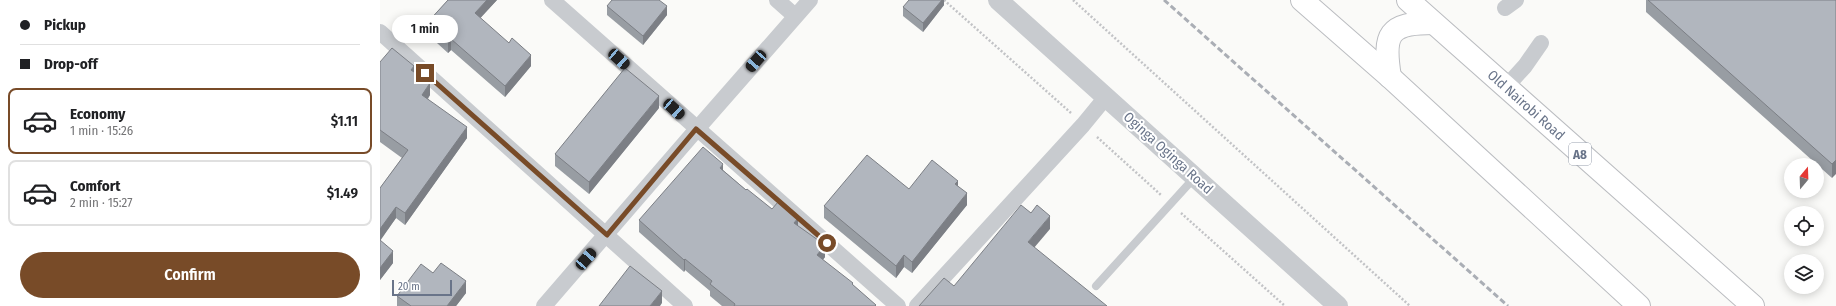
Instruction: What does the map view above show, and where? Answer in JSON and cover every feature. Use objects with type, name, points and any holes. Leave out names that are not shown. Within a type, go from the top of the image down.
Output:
[{"type":"highway","points":[[1302,0],[1390,77],[1639,306]]},
{"type":"highway","name":"Old Nairobi Road","points":[[1408,0],[1505,88],[1753,306]]},
{"type":"highway","points":[[1390,77],[1387,44],[1395,31],[1401,26],[1412,23],[1433,23]]},
{"type":"street","points":[[552,0],[696,129],[898,306]]},
{"type":"street","points":[[777,0],[795,16]]},
{"type":"street","points":[[544,306],[607,235],[696,129],[810,0]]},
{"type":"street","name":"Oginga Oginga Road","points":[[998,0],[1102,101],[1332,304]]},
{"type":"street","points":[[380,32],[685,306]]},
{"type":"street","points":[[1505,88],[1525,66],[1541,43]]},
{"type":"street","points":[[917,306],[1085,122],[1102,101]]},
{"type":"lane","points":[[1096,286],[1192,180]]},
{"type":"path","points":[[944,0],[1085,122],[1285,306]]},
{"type":"path","points":[[1073,0],[1410,306]]},
{"type":"building","points":[[448,0],[487,0],[475,13],[509,43],[512,38],[531,55],[505,86],[451,39],[448,42],[427,23]]},
{"type":"building","points":[[612,0],[659,0],[667,6],[643,36],[607,6]]},
{"type":"building","points":[[909,0],[942,0],[923,23],[903,7]]},
{"type":"building","points":[[1648,0],[1836,0],[1836,160],[1832,164]]},
{"type":"building","points":[[392,48],[414,66],[411,70],[430,83],[422,95],[467,127],[405,213],[396,207],[380,229],[380,188],[408,150],[380,130],[380,62]]},
{"type":"building","points":[[625,68],[659,96],[589,182],[555,154]]},
{"type":"building","points":[[703,147],[723,164],[720,168],[746,190],[747,189],[772,209],[778,202],[798,218],[794,223],[825,245],[817,255],[853,283],[852,284],[876,305],[734,306],[735,304],[710,284],[712,281],[685,259],[684,260],[639,220]]},
{"type":"building","points":[[867,155],[909,189],[932,160],[958,181],[955,184],[967,193],[912,262],[904,255],[896,266],[824,206]]},
{"type":"building","points":[[1021,205],[1031,213],[1037,205],[1050,216],[1028,242],[1107,306],[919,306],[944,278],[954,286]]},
{"type":"building","points":[[380,240],[393,251],[380,268]]},
{"type":"building","points":[[441,263],[466,281],[447,306],[411,306],[397,296],[421,264],[433,273]]},
{"type":"building","points":[[630,266],[662,291],[650,306],[599,306]]},
{"type":"railway","points":[[1164,0],[1508,306]]},
{"type":"route","points":[[425,73],[607,235],[696,129],[827,243]]}]
